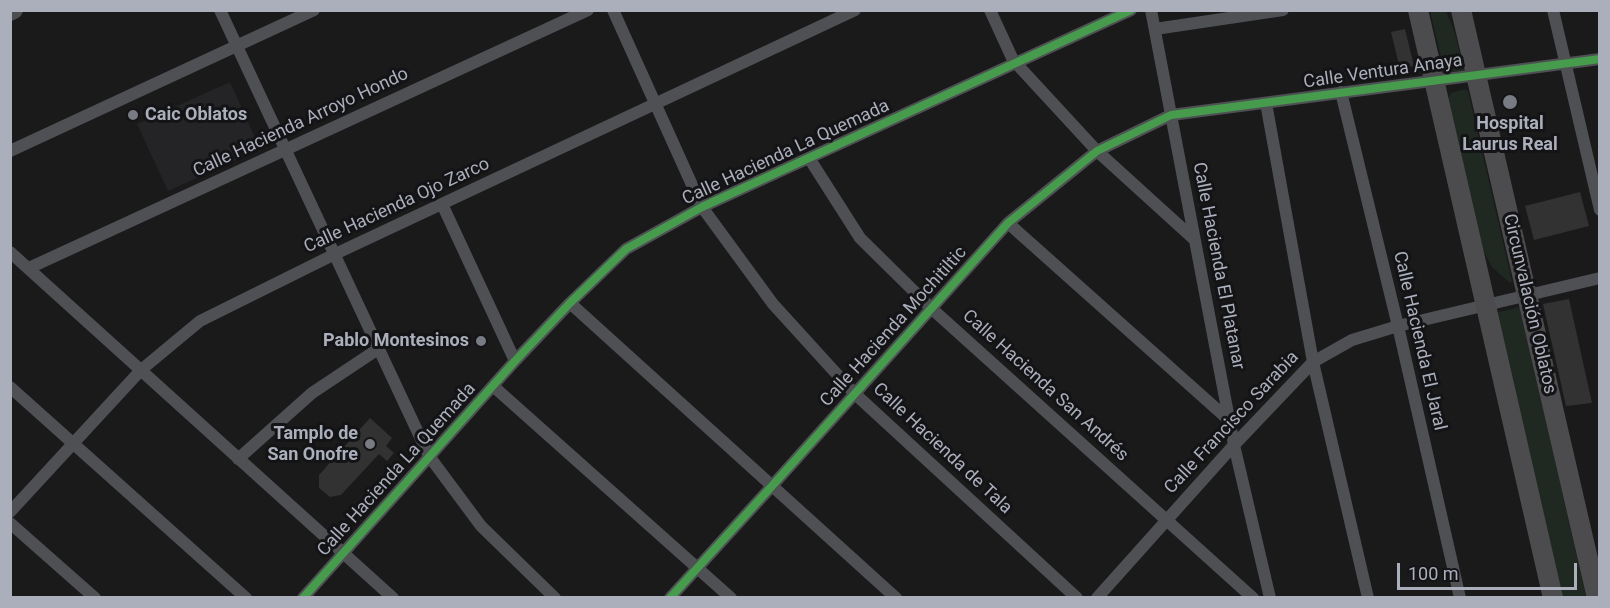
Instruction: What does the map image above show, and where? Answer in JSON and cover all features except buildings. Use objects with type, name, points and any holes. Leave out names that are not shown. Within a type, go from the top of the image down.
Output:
[{"type":"main road","points":[[1418,10],[1553,597]]},
{"type":"main road","name":"Circunvalación Oblatos","points":[[1461,10],[1597,597]]},
{"type":"street","points":[[220,10],[429,456],[482,526],[555,597]]},
{"type":"street","points":[[10,151],[314,10]]},
{"type":"street","name":"Calle Hacienda Arroyo Hondo","points":[[29,268],[588,10]]},
{"type":"street","name":"Calle Hacienda de Tala","points":[[613,10],[702,207],[773,304],[854,393],[1077,597]]},
{"type":"street","name":"Calle Hacienda Ojo Zarco","points":[[10,512],[141,370],[200,321],[333,255],[655,106],[855,10]]},
{"type":"street","points":[[990,10],[1016,63],[1098,151],[1195,240]]},
{"type":"street","name":"Calle Hacienda La Quemada","points":[[303,597],[516,361],[570,303],[626,249],[702,207],[1131,10]]},
{"type":"street","name":"Calle Hacienda El Platanar","points":[[1151,10],[1234,445],[1270,597]]},
{"type":"street","points":[[1155,29],[1283,10]]},
{"type":"street","points":[[1553,10],[1599,210]]},
{"type":"street","name":"Calle Ventura Anaya","points":[[1171,115],[1599,59]]},
{"type":"street","name":"Calle Hacienda El Jaral","points":[[1341,92],[1398,326],[1460,597]]},
{"type":"street","points":[[1266,103],[1313,363],[1368,597]]},
{"type":"street","name":"Calle Hacienda Mochitiltic","points":[[670,597],[1008,223],[1098,151],[1171,115]]},
{"type":"street","name":"Calle Hacienda San Andrés","points":[[809,158],[860,238],[931,308],[1253,597]]},
{"type":"street","points":[[442,204],[516,361]]},
{"type":"street","points":[[1008,223],[1230,422]]},
{"type":"street","points":[[10,252],[393,597]]},
{"type":"street","name":"Calle Francisco Sarabia","points":[[1097,597],[1234,445],[1313,363],[1352,340],[1398,326],[1599,278]]},
{"type":"street","points":[[570,303],[896,597]]},
{"type":"street","points":[[238,459],[312,393],[378,349]]},
{"type":"street","points":[[493,386],[731,597]]},
{"type":"street","points":[[10,387],[246,597]]},
{"type":"street","points":[[10,523],[94,597]]},
{"type":"shaded area","points":[[1430,11],[1446,11],[1455,33],[1464,71],[1445,74]]},
{"type":"shaded area","points":[[230,82],[260,149],[168,191],[137,124]]},
{"type":"shaded area","points":[[1465,89],[1468,91],[1512,281],[1510,283],[1492,267],[1475,235],[1448,99],[1451,93]]},
{"type":"shaded area","points":[[1520,307],[1586,597],[1558,597],[1495,313]]},
{"type":"cycle path","points":[[303,598],[515,361],[626,249],[702,207],[1131,10]]},
{"type":"cycle path","points":[[670,598],[1008,223],[1097,151],[1171,115],[1600,59]]},
{"type":"place","name":"Hospital Laurus Real","points":[[1510,102]]},
{"type":"place","name":"Caic Oblatos","points":[[133,115]]},
{"type":"place","name":"Pablo Montesinos","points":[[481,341]]},
{"type":"place","name":"Tamplo de San Onofre","points":[[370,444]]}]
